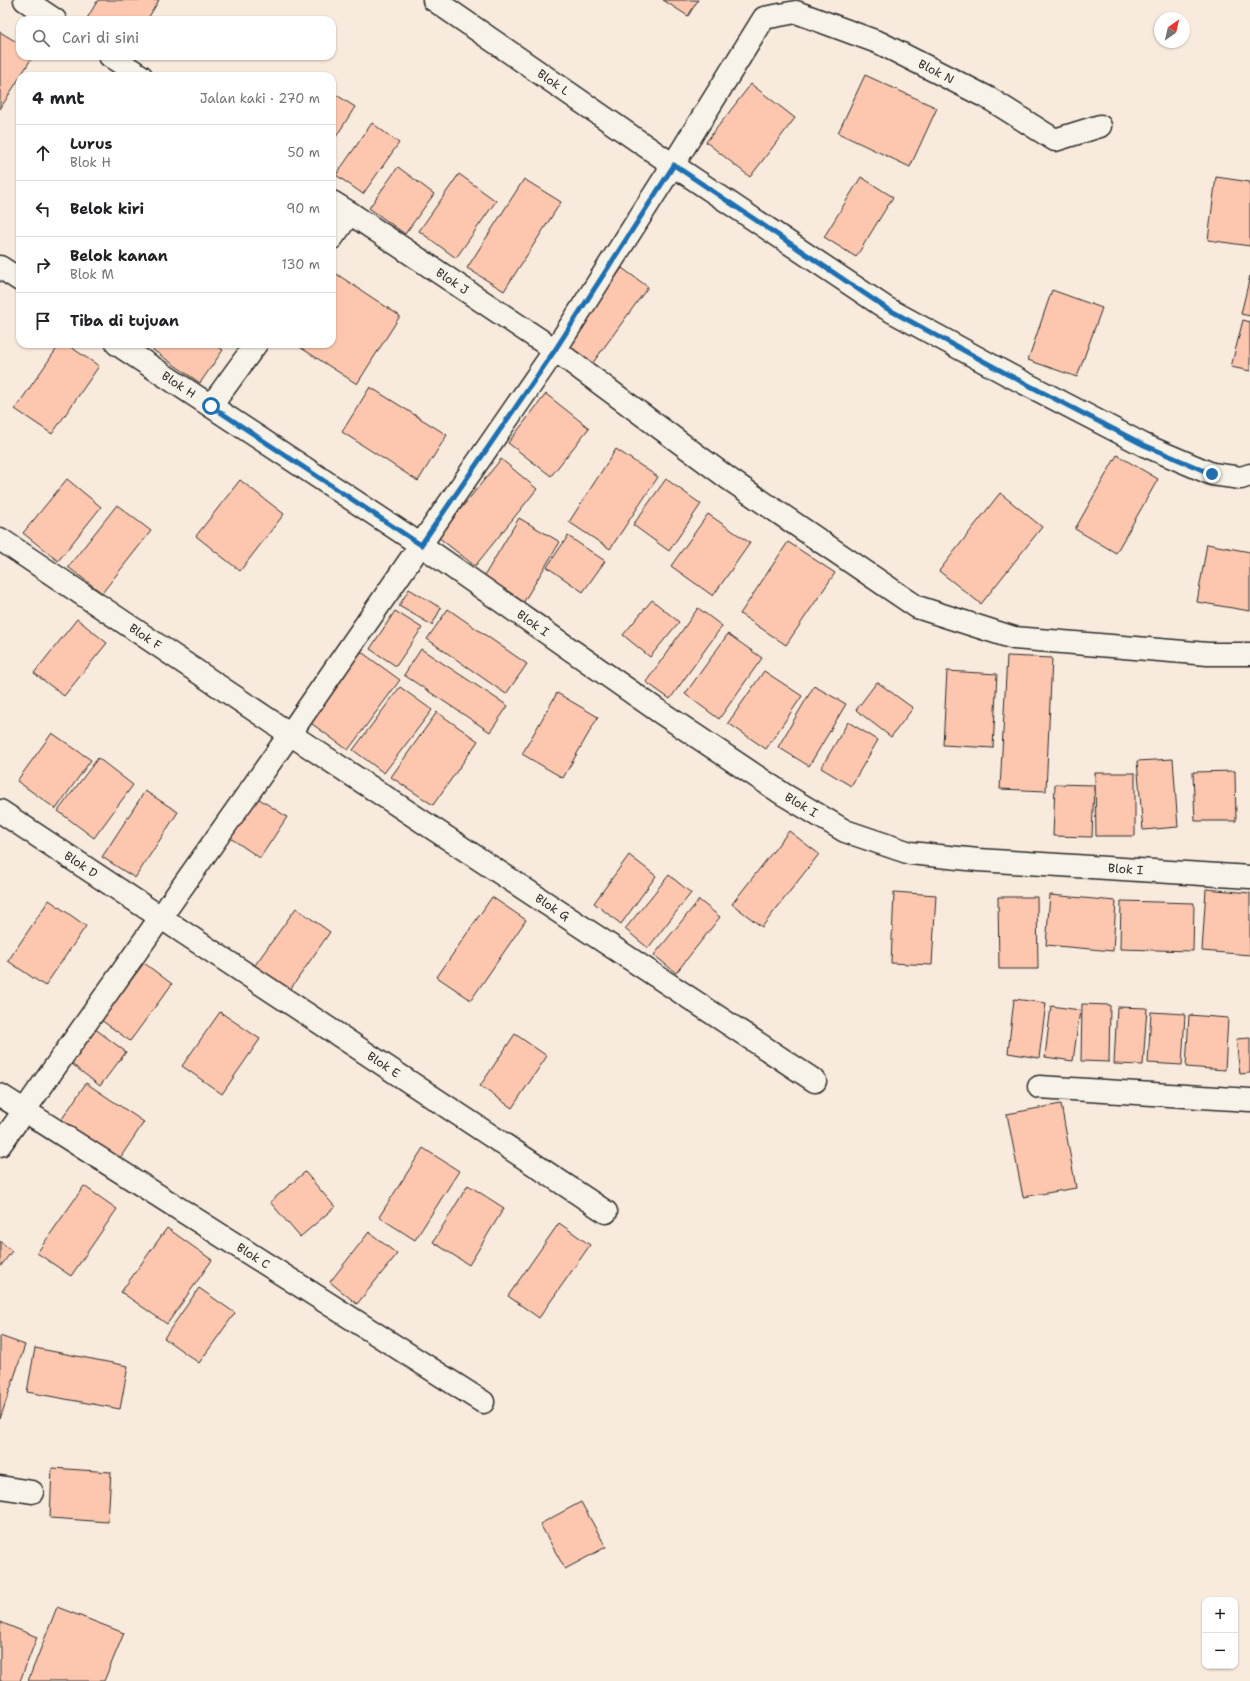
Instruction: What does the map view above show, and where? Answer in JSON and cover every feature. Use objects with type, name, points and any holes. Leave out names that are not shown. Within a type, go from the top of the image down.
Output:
[{"type":"street","points":[[25,0],[49,16]]},
{"type":"street","name":"Blok L","points":[[434,0],[674,165],[886,308],[1007,374],[1144,445],[1212,474],[1241,478],[1250,475]]},
{"type":"street","name":"Blok N","points":[[674,165],[764,18],[794,6],[880,42],[990,99],[1055,140],[1100,126]]},
{"type":"street","points":[[116,60],[135,72]]},
{"type":"street","points":[[0,1145],[161,918],[421,545],[555,350],[674,165]]},
{"type":"street","name":"Blok J","points":[[336,224],[341,207],[555,350],[729,479],[917,607],[1014,638],[1208,654],[1250,654]]},
{"type":"street","points":[[0,267],[16,277]]},
{"type":"street","name":"Blok H","points":[[123,348],[421,545]]},
{"type":"street","points":[[211,406],[253,348]]},
{"type":"street","name":"Blok F","points":[[0,539],[290,734]]},
{"type":"street","name":"Blok I","points":[[421,545],[737,763],[783,794],[845,831],[910,854],[978,860],[1250,877]]},
{"type":"street","name":"Blok G","points":[[290,734],[815,1081]]},
{"type":"street","name":"Blok D","points":[[0,811],[161,918]]},
{"type":"street","name":"Blok E","points":[[161,918],[606,1212]]},
{"type":"street","points":[[1039,1087],[1250,1100]]},
{"type":"street","name":"Blok C","points":[[0,1095],[483,1402]]},
{"type":"street","points":[[0,1487],[32,1492]]},
{"type":"building","points":[[98,0],[159,0],[149,16],[88,16]]},
{"type":"building","points":[[663,0],[698,0],[688,16]]},
{"type":"building","points":[[0,32],[16,42],[16,60],[31,60],[23,72],[16,72],[16,83],[0,109]]},
{"type":"building","points":[[865,75],[937,108],[910,167],[838,133]]},
{"type":"building","points":[[751,84],[795,118],[750,177],[706,142]]},
{"type":"building","points":[[336,95],[355,107],[336,137]]},
{"type":"building","points":[[372,123],[399,143],[363,194],[336,175]]},
{"type":"building","points":[[398,167],[434,194],[405,234],[369,208]]},
{"type":"building","points":[[459,174],[496,201],[456,258],[419,231]]},
{"type":"building","points":[[861,177],[893,197],[856,257],[824,237]]},
{"type":"building","points":[[1216,177],[1250,182],[1250,246],[1208,240]]},
{"type":"building","points":[[524,179],[561,202],[504,291],[467,268]]},
{"type":"building","points":[[622,268],[648,287],[592,364],[567,345]]},
{"type":"building","points":[[336,274],[400,316],[357,384],[301,348],[336,348]]},
{"type":"building","points":[[1250,276],[1250,316],[1241,314]]},
{"type":"building","points":[[1052,290],[1102,308],[1077,377],[1028,360]]},
{"type":"building","points":[[1243,320],[1250,322],[1250,371],[1231,367]]},
{"type":"building","points":[[57,348],[72,348],[99,366],[52,434],[15,409]]},
{"type":"building","points":[[154,348],[220,348],[223,350],[200,383],[153,350]]},
{"type":"building","points":[[370,387],[447,435],[418,481],[342,432]]},
{"type":"building","points":[[546,394],[589,428],[551,476],[508,443]]},
{"type":"building","points":[[616,449],[658,477],[610,549],[569,522]]},
{"type":"building","points":[[1117,455],[1158,479],[1116,553],[1075,529]]},
{"type":"building","points":[[501,459],[537,489],[475,566],[438,537]]},
{"type":"building","points":[[67,479],[101,507],[58,561],[23,533]]},
{"type":"building","points":[[666,479],[701,504],[669,551],[633,525]]},
{"type":"building","points":[[240,480],[284,514],[240,571],[196,536]]},
{"type":"building","points":[[1000,493],[1042,527],[981,604],[939,571]]},
{"type":"building","points":[[117,505],[151,531],[102,593],[68,567]]},
{"type":"building","points":[[708,514],[750,543],[713,596],[671,566]]},
{"type":"building","points":[[519,518],[560,542],[523,603],[483,578]]},
{"type":"building","points":[[568,536],[605,561],[583,592],[547,567]]},
{"type":"building","points":[[788,542],[835,573],[786,645],[740,614]]},
{"type":"building","points":[[1207,544],[1250,552],[1250,611],[1197,602]]},
{"type":"building","points":[[409,589],[441,608],[432,625],[399,606]]},
{"type":"building","points":[[652,600],[679,622],[650,657],[623,635]]},
{"type":"building","points":[[698,608],[722,626],[670,699],[646,682]]},
{"type":"building","points":[[448,609],[527,664],[506,694],[427,639]]},
{"type":"building","points":[[395,611],[422,628],[396,666],[370,649]]},
{"type":"building","points":[[77,619],[107,643],[64,696],[34,673]]},
{"type":"building","points":[[728,634],[762,658],[719,719],[685,694]]},
{"type":"building","points":[[421,649],[508,706],[490,732],[404,675]]},
{"type":"building","points":[[360,651],[400,680],[348,750],[308,721]]},
{"type":"building","points":[[1007,656],[1052,658],[1046,791],[1000,789]]},
{"type":"building","points":[[764,671],[802,696],[766,749],[728,723]]},
{"type":"building","points":[[947,671],[997,674],[993,748],[943,745]]},
{"type":"building","points":[[877,682],[913,708],[891,737],[856,710]]},
{"type":"building","points":[[814,686],[846,704],[809,766],[778,747]]},
{"type":"building","points":[[400,687],[432,710],[384,773],[353,750]]},
{"type":"building","points":[[557,693],[598,717],[563,778],[522,754]]},
{"type":"building","points":[[437,712],[478,741],[433,805],[391,777]]},
{"type":"building","points":[[848,722],[878,740],[851,786],[821,768]]},
{"type":"building","points":[[52,733],[91,760],[56,809],[17,781]]},
{"type":"building","points":[[98,758],[133,785],[94,838],[58,811]]},
{"type":"building","points":[[1173,759],[1178,827],[1143,830],[1137,761]]},
{"type":"building","points":[[1235,771],[1236,821],[1195,821],[1193,772]]},
{"type":"building","points":[[1095,773],[1135,773],[1135,836],[1096,836]]},
{"type":"building","points":[[1055,784],[1094,785],[1092,837],[1053,836]]},
{"type":"building","points":[[145,791],[178,812],[135,878],[102,857]]},
{"type":"building","points":[[250,793],[287,817],[260,858],[223,833]]},
{"type":"building","points":[[789,831],[819,854],[762,927],[732,904]]},
{"type":"building","points":[[629,855],[656,876],[621,924],[594,903]]},
{"type":"building","points":[[669,875],[691,893],[648,948],[625,929]]},
{"type":"building","points":[[1206,889],[1250,893],[1250,955],[1202,951]]},
{"type":"building","points":[[894,892],[936,895],[932,965],[891,963]]},
{"type":"building","points":[[1050,895],[1116,901],[1113,951],[1046,945]]},
{"type":"building","points":[[492,897],[526,920],[471,1000],[437,977]]},
{"type":"building","points":[[998,897],[1037,897],[1038,969],[999,969]]},
{"type":"building","points":[[49,900],[86,926],[45,986],[8,961]]},
{"type":"building","points":[[699,900],[720,917],[676,973],[654,955]]},
{"type":"building","points":[[1121,901],[1194,903],[1193,951],[1120,949]]},
{"type":"building","points":[[296,908],[330,932],[285,997],[250,972]]},
{"type":"building","points":[[144,963],[172,984],[130,1041],[101,1020]]},
{"type":"building","points":[[1014,999],[1046,1003],[1039,1058],[1008,1053]]},
{"type":"building","points":[[1082,1004],[1110,1005],[1109,1062],[1081,1061]]},
{"type":"building","points":[[1051,1006],[1080,1010],[1073,1061],[1045,1057]]},
{"type":"building","points":[[1117,1007],[1147,1008],[1143,1065],[1114,1064]]},
{"type":"building","points":[[220,1012],[260,1039],[222,1094],[182,1066]]},
{"type":"building","points":[[1151,1012],[1185,1014],[1182,1065],[1148,1063]]},
{"type":"building","points":[[1189,1015],[1228,1018],[1225,1070],[1186,1067]]},
{"type":"building","points":[[94,1028],[126,1052],[100,1086],[68,1061]]},
{"type":"building","points":[[515,1034],[547,1056],[512,1108],[480,1086]]},
{"type":"building","points":[[1250,1038],[1250,1073],[1240,1074],[1236,1039]]},
{"type":"building","points":[[86,1083],[144,1122],[118,1161],[60,1122]]},
{"type":"building","points":[[1061,1104],[1076,1188],[1023,1197],[1007,1114]]},
{"type":"building","points":[[423,1148],[459,1171],[415,1240],[379,1217]]},
{"type":"building","points":[[305,1172],[335,1207],[300,1237],[270,1202]]},
{"type":"building","points":[[468,1185],[504,1208],[469,1265],[433,1242]]},
{"type":"building","points":[[84,1186],[117,1209],[71,1276],[37,1253]]},
{"type":"building","points":[[559,1223],[590,1245],[539,1318],[508,1296]]},
{"type":"building","points":[[167,1228],[212,1260],[167,1324],[121,1292]]},
{"type":"building","points":[[369,1232],[397,1254],[357,1304],[330,1282]]},
{"type":"building","points":[[0,1241],[12,1251],[0,1267]]},
{"type":"building","points":[[199,1288],[235,1313],[199,1363],[164,1338]]},
{"type":"building","points":[[0,1336],[25,1345],[0,1419]]},
{"type":"building","points":[[35,1348],[128,1366],[120,1409],[27,1392]]},
{"type":"building","points":[[52,1468],[111,1472],[108,1522],[50,1518]]},
{"type":"building","points":[[581,1502],[606,1547],[565,1569],[540,1524]]},
{"type":"building","points":[[57,1607],[124,1633],[104,1681],[28,1681]]},
{"type":"building","points":[[0,1622],[37,1637],[20,1681],[0,1681]]},
{"type":"route","points":[[211,406],[421,545],[555,350],[674,165],[886,308],[1007,374],[1144,445],[1212,474]]}]
